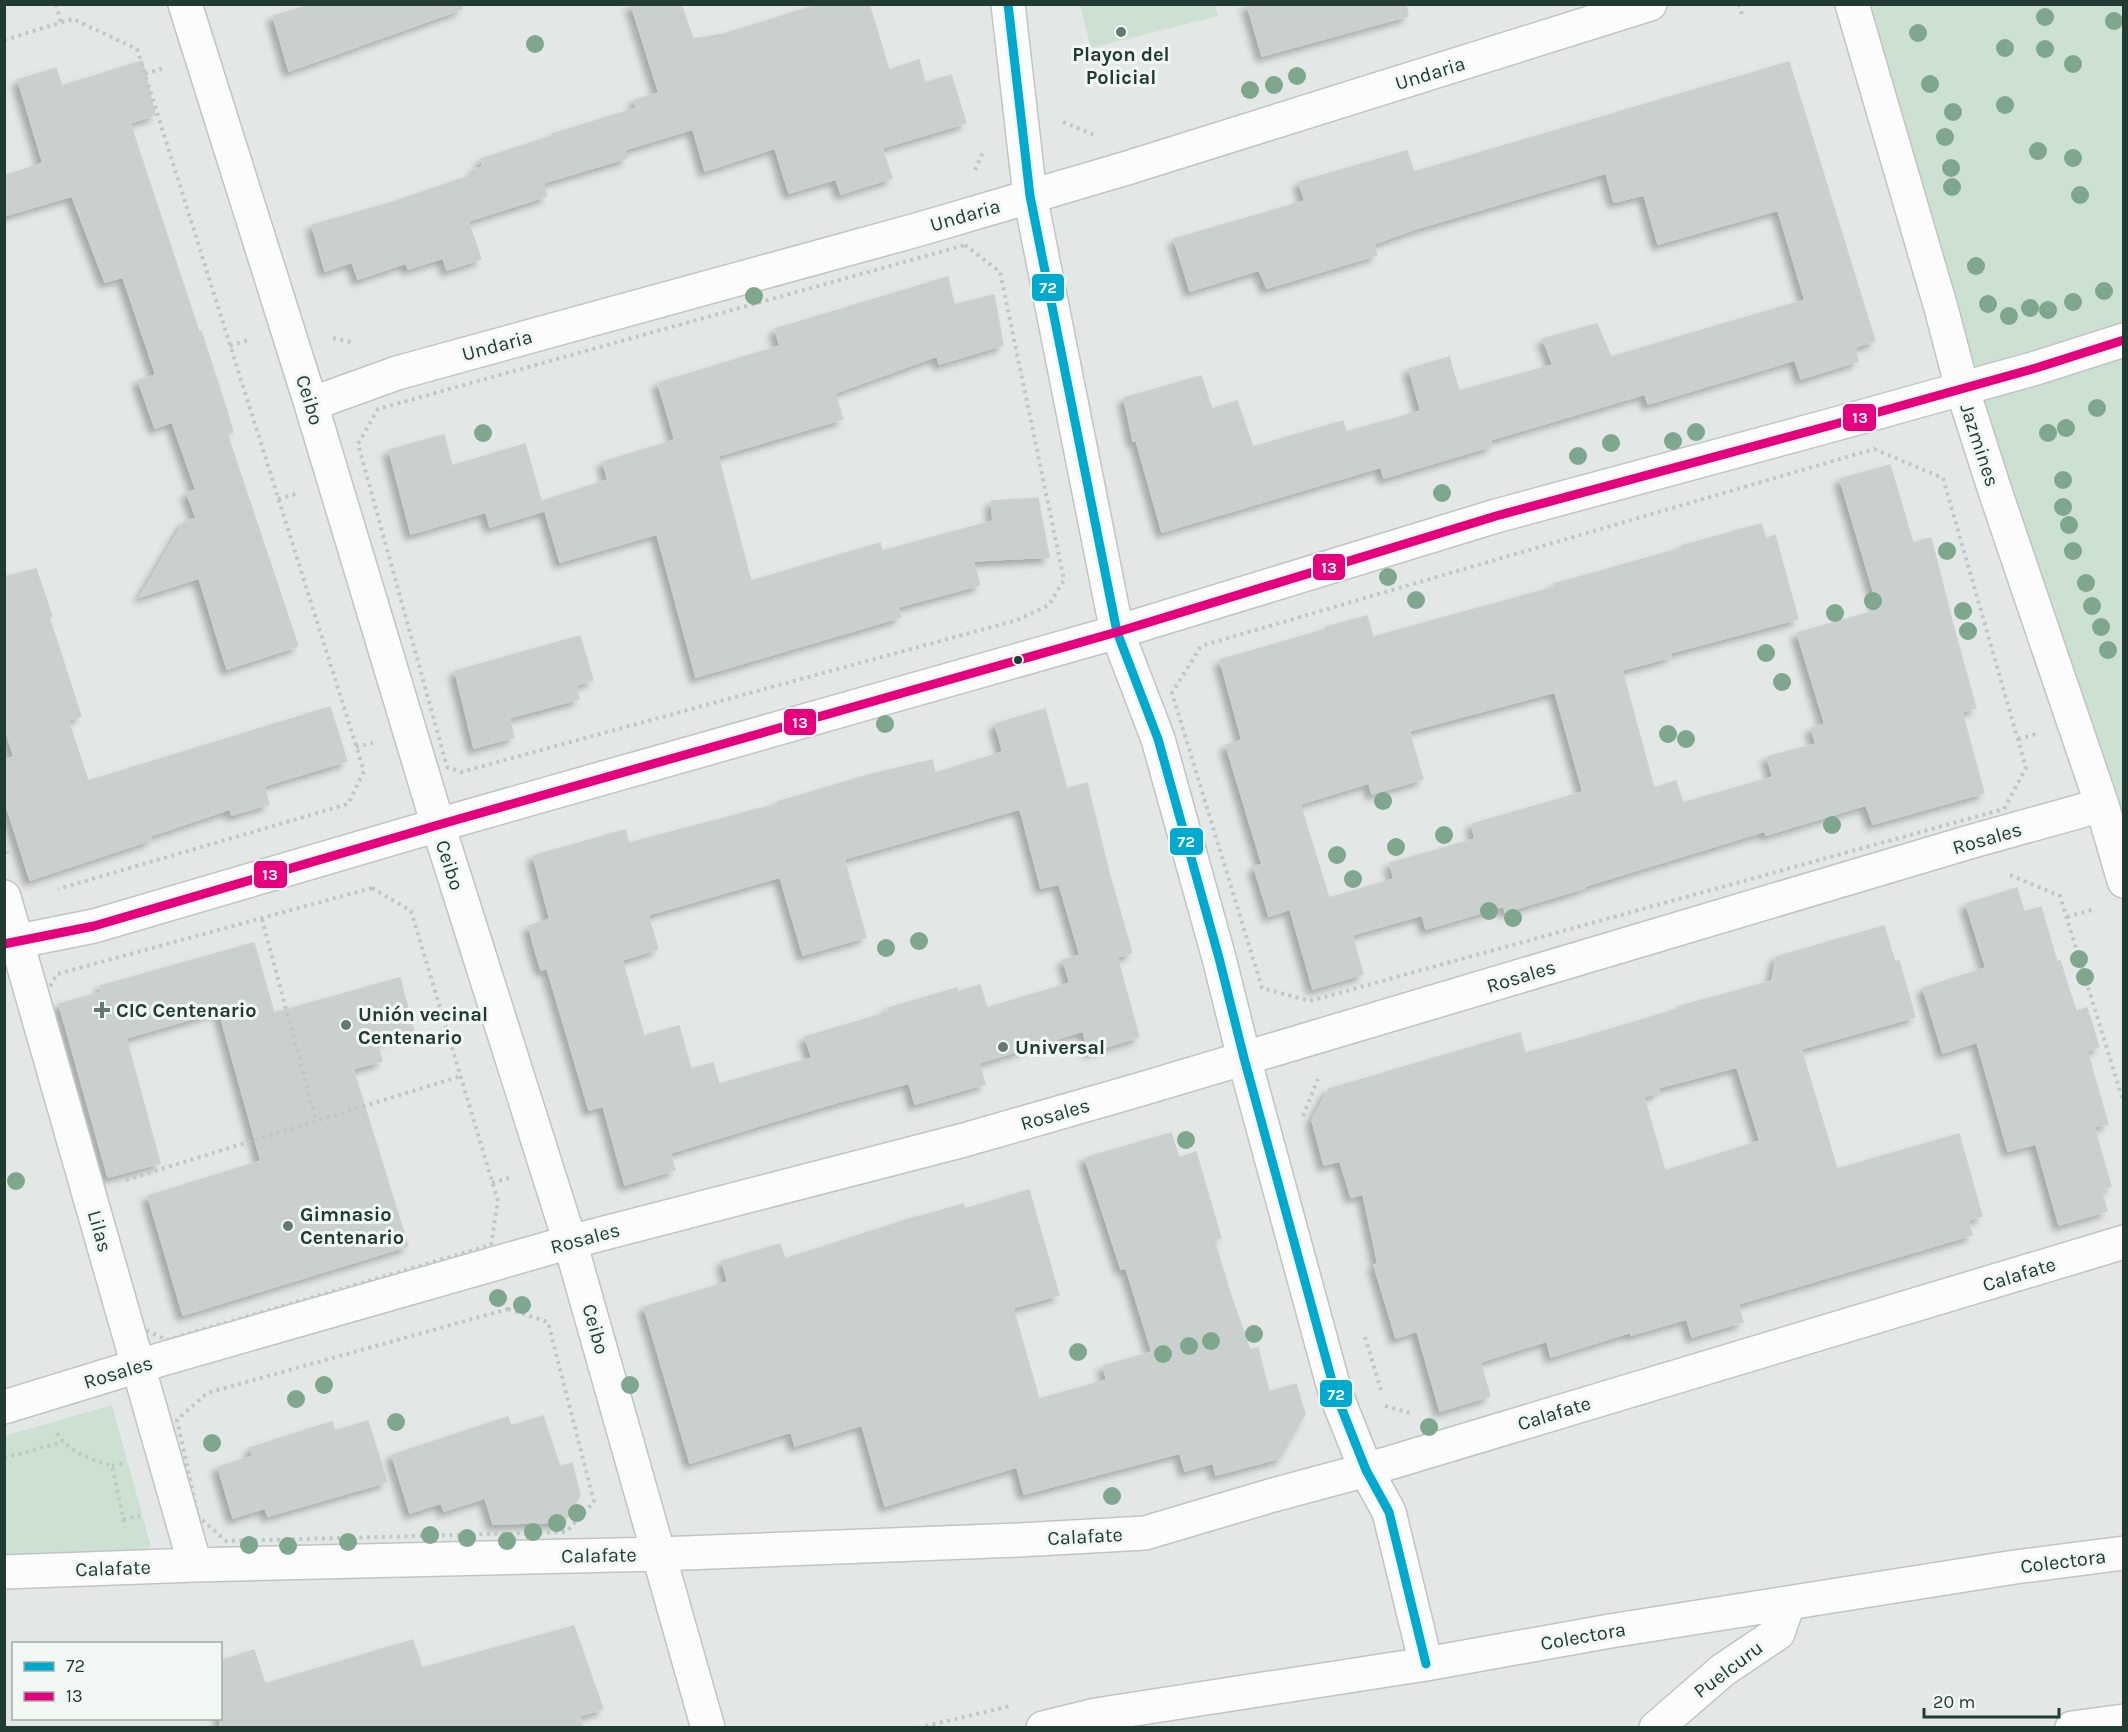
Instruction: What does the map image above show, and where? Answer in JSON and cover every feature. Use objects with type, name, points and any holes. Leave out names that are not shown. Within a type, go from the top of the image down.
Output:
[{"type":"street","name":"Ceibo","points":[[185,4],[311,404],[438,825],[570,1242],[708,1728]]},
{"type":"street","points":[[1008,4],[1030,196],[1116,632],[1158,739],[1335,1392],[1366,1470],[1389,1512],[1425,1664]]},
{"type":"street","name":"Undaria","points":[[311,404],[397,373],[920,229],[1127,168],[1650,4]]},
{"type":"street","name":"Jazmines","points":[[1852,4],[1962,388],[2102,805],[2124,881]]},
{"type":"street","points":[[11,943],[94,926],[438,825],[1116,632],[1496,516],[1962,388],[2124,340]]},
{"type":"street","name":"Rosales","points":[[4,1407],[138,1366],[570,1242],[964,1140],[2102,805]]},
{"type":"street","name":"Lilas","points":[[4,897],[11,943],[195,1565]]},
{"type":"street","name":"Calafate","points":[[4,1572],[658,1554],[1145,1533],[1366,1470],[2124,1242]]},
{"type":"street","name":"Colectora","points":[[1043,1728],[1096,1715],[1425,1664],[1610,1631],[2015,1567],[2124,1553]]},
{"type":"street","name":"Puelcuru","points":[[1656,1728],[1723,1670],[1778,1633],[1788,1604]]},
{"type":"street","points":[[2072,1728],[2124,1721]]},
{"type":"path","points":[[56,4],[61,22]]},
{"type":"path","points":[[1739,4],[1742,15]]},
{"type":"path","points":[[1731,18],[1752,13]]},
{"type":"path","points":[[4,40],[73,19],[137,49],[363,771],[348,804],[54,890]]},
{"type":"path","points":[[972,175],[986,147]]},
{"type":"path","points":[[965,245],[1000,272],[1064,580],[1049,605],[1017,620],[461,772],[447,767],[358,444],[378,409],[965,245]]},
{"type":"path","points":[[1201,646],[1874,449],[1943,478],[2026,768],[2004,809],[1310,1001]]},
{"type":"path","points":[[4,844],[10,861]]},
{"type":"path","points":[[2000,878],[2011,875],[2060,896],[2124,1104]]},
{"type":"path","points":[[167,1340],[139,1327],[43,999],[57,974],[372,888],[411,910],[498,1201]]},
{"type":"path","points":[[262,918],[316,1121]]},
{"type":"path","points":[[122,1182],[461,1076]]},
{"type":"path","points":[[1302,1118],[1317,1079],[1327,1076]]},
{"type":"path","points":[[508,1309],[548,1322],[594,1502],[566,1532],[226,1541],[198,1516],[177,1420],[207,1393],[508,1309]]},
{"type":"path","points":[[1362,1328],[1382,1394]]},
{"type":"path","points":[[45,1394],[55,1428],[64,1442],[86,1458],[112,1466],[125,1527],[117,1534]]},
{"type":"path","points":[[1385,1406],[1419,1415]]},
{"type":"path","points":[[4,1458],[64,1442]]},
{"type":"green space","name":"Playon del Policial","points":[[1080,5],[1215,5],[1218,16],[1091,48]]},
{"type":"green space","points":[[1852,5],[2123,5],[2123,881]]},
{"type":"green space","points":[[112,1405],[151,1547],[126,1555],[5,1560],[4,1436]]},
{"type":"building","points":[[313,4],[461,4],[462,9],[289,71],[273,16]]},
{"type":"building","points":[[631,4],[681,4],[693,39],[724,34],[820,4],[869,4],[889,70],[919,60],[925,83],[951,75],[966,123],[882,148],[892,178],[841,194],[836,179],[789,193],[775,148],[705,171],[693,129],[624,150],[627,158],[543,183],[547,196],[468,221],[481,259],[447,270],[443,258],[408,269],[406,263],[358,279],[352,262],[325,271],[312,225],[393,202],[476,174],[474,169],[483,167],[481,159],[637,108],[634,100],[659,93]]},
{"type":"building","points":[[1247,4],[1406,4],[1408,16],[1262,56]]},
{"type":"building","points":[[142,61],[155,115],[130,123],[227,411],[233,432],[227,434],[298,646],[227,669],[199,578],[140,597],[184,522],[196,518],[187,493],[196,490],[172,422],[155,428],[138,380],[156,375],[123,277],[105,282],[72,196],[4,216],[4,176],[43,163],[18,80],[56,68],[62,86]]},
{"type":"building","points":[[1789,62],[1875,341],[1855,347],[1858,361],[1801,379],[1795,360],[1648,404],[1645,394],[1490,440],[1492,446],[1384,478],[1381,467],[1162,532],[1136,440],[1133,441],[1124,398],[1201,376],[1212,409],[1237,401],[1253,447],[1343,421],[1346,432],[1421,411],[1409,369],[1449,357],[1459,391],[1553,365],[1543,339],[1597,324],[1611,357],[1805,300],[1778,210],[1658,244],[1644,195],[1614,202],[1606,173],[1415,229],[1374,244],[1377,255],[1267,288],[1259,270],[1190,291],[1174,239],[1305,201],[1299,182],[1407,151],[1414,172]]},
{"type":"building","points":[[948,277],[954,305],[994,295],[1003,345],[939,364],[937,356],[835,393],[843,419],[718,456],[751,581],[880,543],[882,551],[993,521],[991,501],[1038,498],[1049,557],[973,561],[980,585],[898,607],[901,617],[696,677],[657,534],[560,562],[542,501],[608,480],[603,462],[675,440],[658,383],[780,346],[775,329]]},
{"type":"building","points":[[444,435],[452,466],[525,444],[544,511],[490,527],[486,512],[411,534],[389,450]]},
{"type":"building","points":[[1890,465],[1913,543],[1931,538],[1976,708],[1962,712],[1984,793],[1873,824],[1866,805],[1766,835],[1765,831],[1505,912],[1504,906],[1426,929],[1422,915],[1352,935],[1363,974],[1313,989],[1290,909],[1269,916],[1254,867],[1262,864],[1226,745],[1242,740],[1220,660],[1367,616],[1373,637],[1555,587],[1554,584],[1761,524],[1766,539],[1775,535],[1798,619],[1670,653],[1671,657],[1622,670],[1654,788],[1676,781],[1683,803],[1773,777],[1767,757],[1816,744],[1811,728],[1825,724],[1797,633],[1879,610],[1840,479]],"holes":[[[1555,692],[1583,792],[1472,824],[1475,839],[1390,863],[1394,879],[1329,898],[1300,804],[1369,783],[1372,794],[1423,779],[1409,731]]]},
{"type":"building","points":[[36,569],[81,716],[68,720],[88,781],[330,707],[347,761],[264,786],[269,804],[232,815],[230,809],[150,836],[151,840],[30,880],[4,798],[4,760],[14,757],[4,725],[4,577]]},
{"type":"building","points":[[580,636],[593,680],[576,685],[579,699],[509,718],[514,737],[474,748],[455,671]]},
{"type":"building","points":[[1045,709],[1067,789],[1087,783],[1132,953],[1117,957],[1139,1037],[1089,1052],[1083,1031],[979,1063],[985,1084],[915,1104],[909,1083],[828,1105],[670,1153],[675,1170],[625,1185],[603,1106],[589,1110],[547,968],[541,970],[533,943],[529,926],[550,919],[533,856],[625,830],[629,843],[778,804],[777,802],[869,775],[932,760],[935,773],[1003,752],[995,724]],"holes":[[[1020,809],[1041,888],[1059,884],[1080,955],[1063,960],[1070,983],[987,1008],[980,985],[958,992],[957,988],[888,1008],[889,1012],[805,1037],[812,1058],[719,1084],[713,1063],[691,1069],[679,1026],[644,1036],[622,960],[658,949],[648,915],[780,877],[803,955],[866,937],[844,859]]]},
{"type":"building","points":[[2017,888],[2024,912],[2041,907],[2057,962],[2060,961],[2076,1011],[2087,1008],[2099,1047],[2087,1051],[2108,1124],[2094,1127],[2111,1186],[2101,1190],[2107,1211],[2059,1225],[2036,1144],[2008,1151],[1977,1042],[1943,1053],[1923,988],[1986,968],[1966,904]]},
{"type":"building","points":[[1884,926],[1895,962],[1899,961],[1915,1017],[1801,1049],[1837,1169],[1959,1134],[1982,1216],[1968,1220],[1972,1235],[1738,1304],[1743,1322],[1692,1337],[1687,1319],[1631,1335],[1631,1332],[1551,1357],[1547,1341],[1480,1362],[1490,1396],[1440,1411],[1417,1331],[1396,1338],[1374,1265],[1378,1264],[1363,1194],[1351,1197],[1340,1161],[1324,1165],[1312,1120],[1329,1089],[1520,1033],[1525,1053],[1574,1040],[1678,1009],[1677,1007],[1772,981],[1776,957]],"holes":[[[1737,1067],[1760,1141],[1665,1171],[1644,1097],[1659,1092],[1658,1088]]]},
{"type":"building","points":[[254,943],[274,1013],[400,978],[414,1032],[377,1042],[382,1061],[353,1069],[408,1246],[183,1315],[148,1196],[261,1161],[219,1011],[126,1038],[160,1163],[108,1177],[59,1004],[102,992],[100,986]]},
{"type":"building","points":[[1171,1133],[1179,1158],[1196,1152],[1221,1238],[1214,1240],[1231,1296],[1250,1350],[1258,1348],[1269,1392],[1296,1384],[1305,1414],[1280,1458],[1216,1475],[1213,1463],[1185,1471],[1180,1453],[1024,1494],[1017,1467],[885,1506],[862,1425],[795,1446],[791,1432],[690,1463],[644,1307],[728,1282],[722,1261],[780,1244],[785,1259],[918,1216],[963,1204],[965,1209],[1029,1190],[1059,1295],[1013,1308],[1039,1399],[1107,1380],[1103,1366],[1152,1352],[1126,1268],[1121,1269],[1085,1158]]},
{"type":"building","points":[[543,1416],[560,1467],[572,1463],[580,1495],[564,1522],[493,1524],[485,1498],[444,1511],[441,1503],[410,1513],[392,1455],[508,1417],[511,1426]]},
{"type":"building","points":[[368,1421],[387,1482],[268,1516],[265,1508],[233,1518],[218,1467],[253,1456],[250,1448],[312,1428],[332,1422],[335,1431]]},
{"type":"building","points":[[574,1626],[603,1709],[579,1716],[583,1728],[220,1728],[222,1660],[254,1650],[265,1684],[413,1640],[422,1668]]},
{"type":"transit line","name":"72","points":[[1008,4],[1030,196],[1117,632],[1158,739],[1335,1392],[1366,1470],[1389,1512],[1426,1664]]},
{"type":"transit line","name":"13","points":[[4,944],[94,926],[438,825],[1117,632],[1496,516],[2036,368],[2124,340]]},
{"type":"place","name":"Playon del Policial","points":[[1121,32]]},
{"type":"place","name":"CIC Centenario","points":[[102,1010]]},
{"type":"place","name":"Unión vecinal Centenario","points":[[346,1025]]},
{"type":"place","name":"Universal","points":[[1003,1047]]},
{"type":"place","name":"Gimnasio Centenario","points":[[288,1226]]}]
